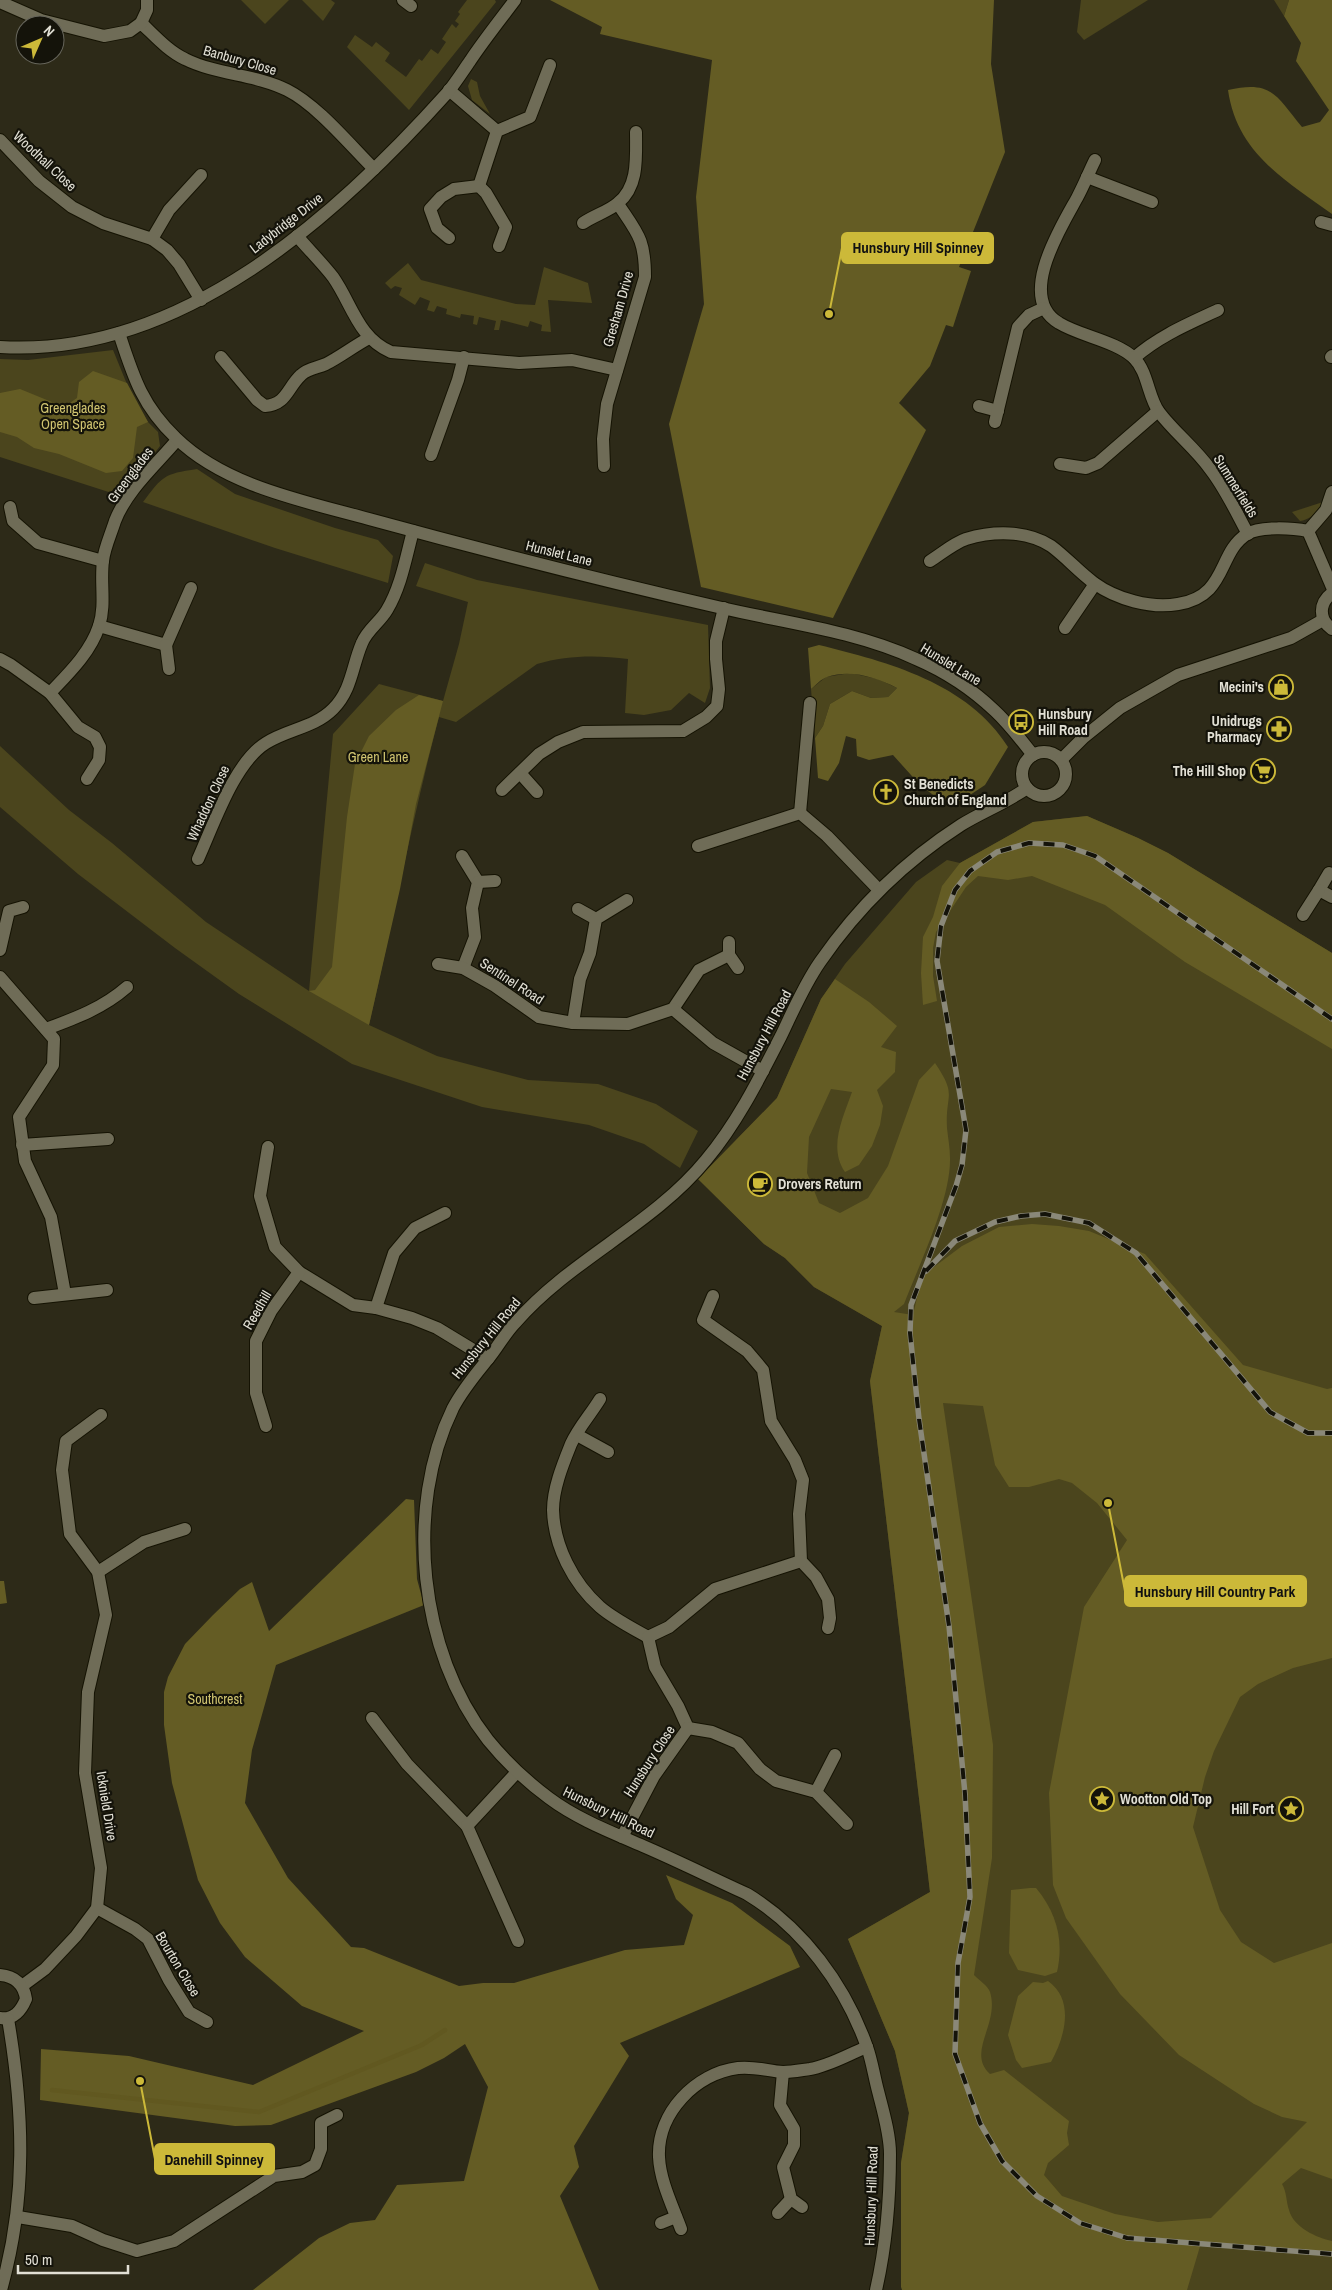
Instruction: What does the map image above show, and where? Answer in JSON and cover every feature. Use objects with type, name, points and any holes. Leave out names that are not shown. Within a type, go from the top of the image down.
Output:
[{"type":"street","points":[[0,2],[40,20],[104,36],[130,31],[141,23],[147,10],[147,0]]},
{"type":"street","name":"Ladybridge Drive","points":[[0,348],[70,344],[119,333],[158,320],[202,300],[252,269],[297,236],[374,169],[449,90],[515,0]]},
{"type":"street","name":"Banbury Close","points":[[141,23],[164,46],[184,59],[210,68],[267,81],[287,90],[306,102],[374,169]]},
{"type":"street","points":[[497,131],[530,118],[550,65]]},
{"type":"street","points":[[449,90],[497,131]]},
{"type":"street","points":[[479,186],[497,131]]},
{"type":"street","points":[[584,223],[618,204],[627,192],[635,175],[636,132]]},
{"type":"street","name":"Woodhall Close","points":[[0,140],[39,181],[72,207],[103,224],[152,239],[167,250],[179,264],[202,300]]},
{"type":"street","points":[[1095,160],[1065,217],[1043,271],[1040,289],[1044,308],[1056,321],[1072,331],[1113,346],[1134,358],[1148,345],[1167,334],[1218,310]]},
{"type":"street","points":[[152,239],[169,210],[201,175]]},
{"type":"street","points":[[1087,178],[1152,202]]},
{"type":"street","points":[[449,238],[437,228],[431,217],[430,209],[442,197],[454,189],[479,186]]},
{"type":"street","points":[[479,186],[486,193],[506,227],[498,246]]},
{"type":"street","name":"Gresham Drive","points":[[604,466],[603,439],[606,413],[616,370],[645,277],[645,257],[641,237],[618,204]]},
{"type":"street","name":"Gresham Drive","points":[[297,236],[331,275],[342,291],[357,322],[369,338],[380,347],[391,352],[518,363],[572,360],[616,370]]},
{"type":"street","points":[[979,406],[997,416],[1018,327],[1028,315],[1044,308]]},
{"type":"street","name":"Hunslet Lane","points":[[119,333],[134,382],[154,415],[178,440],[214,465],[252,485],[413,531],[543,565],[724,608],[853,636],[917,659],[959,683],[996,711],[1033,755]]},
{"type":"street","points":[[221,357],[257,400],[265,406],[275,406],[285,398],[302,374],[310,369],[324,365],[369,338]]},
{"type":"street","points":[[431,455],[458,380],[464,357]]},
{"type":"street","name":"Summerfields","points":[[1134,358],[1147,381],[1158,411],[1211,470],[1248,534]]},
{"type":"street","points":[[1060,464],[1086,468],[1098,464],[1158,411]]},
{"type":"street","name":"Greenglades","points":[[50,693],[75,667],[88,648],[99,626],[102,607],[103,561],[116,520],[141,480],[178,440]]},
{"type":"street","points":[[1308,531],[1326,510],[1332,492]]},
{"type":"street","points":[[10,507],[13,521],[38,543],[103,561]]},
{"type":"street","points":[[0,521],[13,521]]},
{"type":"street","points":[[930,561],[964,540],[995,532],[1021,534],[1050,546],[1095,584],[1120,596],[1152,605],[1178,604],[1200,598],[1216,582],[1235,546],[1248,534],[1280,528],[1308,531]]},
{"type":"street","name":"Whaddon Close","points":[[198,859],[240,769],[250,755],[268,742],[318,722],[334,708],[345,693],[367,634],[386,612],[394,597],[413,531]]},
{"type":"street","points":[[1308,531],[1332,587]]},
{"type":"street","points":[[1065,628],[1095,584]]},
{"type":"street","points":[[169,670],[166,645],[191,588]]},
{"type":"street","points":[[1061,760],[1084,737],[1120,708],[1178,675],[1328,625],[1322,605],[1332,593]]},
{"type":"street","points":[[502,790],[540,754],[558,742],[583,732],[683,731],[706,717],[717,706],[719,689],[716,641],[724,608]]},
{"type":"street","points":[[99,626],[166,645]]},
{"type":"street","points":[[0,659],[12,665],[50,693],[78,726],[95,737],[100,747],[99,760],[87,779]]},
{"type":"street","points":[[800,813],[810,703]]},
{"type":"street","points":[[1048,752],[1061,760],[1066,772],[1065,779],[1058,791],[1052,794],[1038,795],[1027,788],[1022,774],[1024,766],[1033,755],[1048,752]]},
{"type":"street","points":[[520,773],[537,792]]},
{"type":"street","name":"Hunsbury Hill Road","points":[[876,2290],[884,2253],[890,2153],[882,2106],[867,2047],[848,2004],[825,1967],[796,1932],[770,1909],[747,1894],[584,1819],[550,1799],[517,1772],[487,1738],[464,1702],[447,1666],[434,1621],[424,1559],[423,1524],[438,1448],[452,1410],[469,1379],[488,1359],[514,1324],[546,1290],[672,1194],[704,1162],[727,1132],[763,1072],[817,966],[842,931],[879,890],[916,858],[963,824],[1027,788]]},
{"type":"street","points":[[698,846],[800,813]]},
{"type":"street","points":[[800,813],[827,836],[879,890]]},
{"type":"street","points":[[462,856],[478,882],[495,881]]},
{"type":"street","points":[[1304,915],[1329,873]]},
{"type":"street","name":"Sentinel Road","points":[[478,882],[472,908],[475,937],[463,968],[495,986],[540,1017],[574,1024],[628,1024],[673,1009]]},
{"type":"street","points":[[1319,890],[1332,897]]},
{"type":"street","points":[[574,1024],[580,979],[590,953],[596,919],[627,900]]},
{"type":"street","points":[[0,950],[10,911],[24,907]]},
{"type":"street","points":[[578,909],[596,919]]},
{"type":"street","points":[[729,942],[729,955],[738,968]]},
{"type":"street","points":[[729,955],[699,970],[673,1009],[713,1043],[763,1072]]},
{"type":"street","points":[[438,964],[463,968]]},
{"type":"street","points":[[0,976],[54,1038],[53,1065],[19,1117],[25,1161],[51,1216],[65,1294]]},
{"type":"street","points":[[46,1029],[88,1014],[111,1001],[127,987]]},
{"type":"street","points":[[22,1145],[108,1139]]},
{"type":"street","points":[[268,1147],[260,1196],[275,1247],[299,1272],[353,1305],[376,1308],[412,1318],[436,1328],[488,1359]]},
{"type":"street","points":[[376,1308],[394,1253],[414,1228],[445,1213]]},
{"type":"street","name":"Reedhill","points":[[266,1426],[256,1393],[256,1341],[271,1311],[299,1272]]},
{"type":"street","points":[[34,1298],[107,1290]]},
{"type":"street","points":[[713,1296],[703,1320],[747,1351],[763,1370],[771,1421],[791,1452],[803,1480],[799,1531],[802,1561],[816,1577],[828,1599],[830,1618],[828,1628]]},
{"type":"street","points":[[600,1399],[572,1442],[556,1485],[553,1509],[558,1538],[566,1562],[580,1586],[600,1607],[648,1637],[669,1626],[715,1589],[802,1561]]},
{"type":"street","name":"Icknield Drive","points":[[22,1986],[46,1969],[76,1936],[96,1908],[101,1868],[85,1773],[88,1692],[106,1615],[98,1572],[70,1534],[62,1470],[66,1441],[101,1415]]},
{"type":"street","points":[[577,1435],[608,1452]]},
{"type":"street","points":[[98,1572],[144,1542],[185,1529]]},
{"type":"street","name":"Hunsbury Close","points":[[648,1637],[655,1667],[678,1706],[688,1728]]},
{"type":"street","points":[[372,1718],[407,1764],[467,1826],[518,1941]]},
{"type":"street","name":"Hunsbury Close","points":[[688,1728],[712,1732],[738,1743],[760,1768],[776,1781],[816,1792]]},
{"type":"street","name":"Hunsbury Close","points":[[622,1837],[654,1776],[688,1728]]},
{"type":"street","points":[[835,1755],[816,1792],[847,1824]]},
{"type":"street","points":[[467,1826],[517,1772]]},
{"type":"street","name":"Bourton Close","points":[[96,1908],[136,1929],[148,1939],[169,1980],[189,2012],[207,2022]]},
{"type":"street","points":[[0,1975],[15,1979],[22,1986],[26,1999],[23,2007],[17,2014],[4,2019],[14,2052],[22,2145],[18,2216],[11,2254],[1,2290]]},
{"type":"street","points":[[661,2223],[679,2223],[658,2158],[659,2138],[672,2111],[688,2091],[711,2075],[737,2068],[760,2067],[783,2072],[812,2069],[867,2047]]},
{"type":"street","points":[[783,2072],[780,2105],[794,2128],[794,2145],[783,2167],[791,2199],[802,2207]]},
{"type":"street","points":[[18,2216],[72,2226],[103,2240],[137,2251],[174,2241],[274,2176],[302,2172],[315,2165],[321,2149],[321,2123],[337,2114]]},
{"type":"street","points":[[778,2213],[791,2199]]},
{"type":"green space","points":[[241,0],[289,0],[265,24]]},
{"type":"green space","points":[[302,0],[331,0],[335,3],[323,21]]},
{"type":"green space","points":[[467,0],[495,0],[496,2],[409,110],[347,47],[355,35],[372,47],[376,42],[390,53],[385,61],[406,77],[419,59],[422,61],[431,49],[438,54],[446,42],[442,39],[452,24],[456,28],[459,24],[455,21],[460,14],[458,12]]},
{"type":"green space","points":[[550,0],[994,0],[991,64],[1005,152],[959,267],[971,271],[953,327],[946,325],[930,366],[899,403],[926,430],[833,618],[701,587],[669,424],[704,304],[696,197],[712,60],[600,34],[602,27]]},
{"type":"green space","points":[[1081,0],[1148,0],[1084,40],[1077,32]]},
{"type":"green space","points":[[1274,0],[1289,0],[1284,16]]},
{"type":"green space","points":[[1289,0],[1332,0],[1332,214],[1281,176],[1252,148],[1241,131],[1233,112],[1228,90],[1255,87],[1272,93],[1302,127],[1320,122],[1329,110],[1296,61],[1301,43],[1284,16]]},
{"type":"green space","points":[[471,79],[477,82],[480,96],[490,114],[472,100],[468,86]]},
{"type":"green space","points":[[408,263],[421,280],[516,304],[535,305],[544,267],[588,283],[592,303],[548,300],[551,332],[541,331],[542,325],[530,321],[528,327],[501,320],[499,330],[494,330],[496,321],[479,317],[477,325],[473,324],[474,316],[461,314],[460,318],[446,314],[447,309],[437,306],[434,312],[427,310],[430,301],[420,297],[415,305],[399,295],[402,288],[395,286],[391,289],[385,283]]},
{"type":"green space","name":"Greenglades Open Space","points":[[113,350],[131,394],[148,422],[158,432],[160,446],[121,496],[0,457],[0,359],[28,360]]},
{"type":"green space","points":[[93,371],[127,383],[148,422],[137,427],[133,458],[122,471],[106,473],[59,454],[34,448],[17,437],[0,432],[0,393],[20,389],[64,407],[77,398],[79,382]]},
{"type":"green space","points":[[197,469],[235,494],[335,528],[378,540],[393,556],[388,583],[275,548],[143,502],[160,481],[170,475]]},
{"type":"green space","points":[[1323,502],[1314,514],[1304,520],[1300,521],[1292,512]]},
{"type":"green space","name":"Green Lane","points":[[425,563],[477,580],[708,625],[710,688],[705,703],[689,693],[671,710],[644,715],[625,713],[628,659],[582,657],[537,664],[456,722],[439,717],[369,1025],[437,1056],[528,1080],[598,1084],[656,1104],[698,1131],[680,1168],[644,1144],[589,1125],[482,1107],[352,1064],[239,994],[175,948],[78,874],[0,807],[0,746],[69,810],[112,843],[206,922],[309,991],[333,734],[379,684],[443,701],[459,644],[468,602],[416,586]]},
{"type":"green space","points":[[819,645],[872,659],[924,678],[949,691],[971,706],[991,725],[1008,747],[985,785],[961,801],[940,800],[920,785],[893,755],[869,760],[857,756],[856,739],[846,736],[839,763],[828,781],[818,778],[815,738],[823,726],[830,704],[852,691],[871,698],[888,697],[897,688],[863,675],[845,674],[825,678],[811,689],[808,648]]},
{"type":"green space","points":[[850,673],[878,679],[897,688],[888,697],[871,698],[852,691],[830,704],[823,726],[815,738],[811,689],[826,677]]},
{"type":"green space","points":[[419,695],[443,701],[416,804],[400,889],[369,1025],[309,991],[315,990],[332,967],[347,817],[355,764],[369,736],[396,710]]},
{"type":"green space","points":[[1087,816],[1168,853],[1332,953],[1332,2290],[902,2290],[901,2163],[909,2113],[895,2051],[848,1939],[930,1892],[870,1381],[882,1326],[814,1287],[785,1258],[764,1244],[698,1179],[777,1098],[821,999],[845,964],[916,882],[947,860],[960,863],[1033,822]]},
{"type":"green space","points":[[1087,816],[1168,853],[1332,953],[1332,1049],[1185,962],[1105,905],[1032,876],[1008,880],[978,876],[966,887],[936,932],[933,948],[933,976],[937,1001],[923,1005],[921,973],[923,937],[933,917],[942,886],[960,863],[1033,822]]},
{"type":"green space","points":[[835,979],[869,1002],[897,1026],[881,1047],[896,1052],[895,1072],[877,1090],[883,1106],[880,1125],[872,1146],[859,1165],[845,1172],[840,1162],[837,1143],[841,1122],[852,1092],[831,1089],[809,1137],[807,1173],[819,1203],[840,1213],[868,1198],[888,1166],[919,1080],[935,1063],[948,1089],[947,1128],[950,1158],[945,1193],[933,1232],[904,1304],[894,1312],[913,1315],[922,1276],[962,1246],[999,1227],[1032,1224],[1089,1231],[1145,1254],[1243,1365],[1327,1389],[1332,1388],[1332,1658],[1293,1668],[1258,1684],[1240,1697],[1214,1751],[1205,1777],[1193,1827],[1220,1910],[1241,1942],[1274,1963],[1332,1943],[1332,2179],[1301,2168],[1282,2184],[1291,2216],[1295,2222],[1306,2231],[1332,2241],[1332,2254],[1201,2243],[1187,2290],[902,2290],[901,2163],[909,2113],[895,2051],[848,1939],[930,1892],[870,1381],[882,1326],[814,1287],[785,1258],[764,1244],[698,1179],[777,1098],[821,999]],"holes":[[[943,1403],[983,1406],[995,1465],[1009,1487],[1029,1487],[1059,1479],[1072,1483],[1097,1503],[1127,1540],[1084,1607],[1049,1793],[1053,1885],[1066,1918],[1120,1994],[1179,2055],[1254,2104],[1282,2117],[1307,2122],[1211,2218],[1158,2222],[1115,2214],[1062,2196],[1044,2175],[1048,2163],[1069,2145],[1067,2133],[1069,2121],[1004,2070],[990,2074],[981,2056],[992,2004],[989,1990],[974,1975],[992,1858],[993,1745]]]},
{"type":"green space","name":"Southcrest","points":[[406,1499],[414,1500],[417,1579],[424,1605],[276,1665],[252,1750],[245,1803],[288,1878],[351,1947],[364,1948],[459,1986],[483,1983],[514,1983],[625,1950],[684,1945],[693,1915],[676,1899],[666,1875],[732,1903],[790,1946],[800,1967],[620,2043],[629,2056],[574,2146],[579,2167],[560,2196],[599,2290],[253,2290],[319,2238],[350,2223],[375,2220],[397,2185],[464,2181],[488,2087],[465,2044],[444,2058],[416,2072],[271,2125],[235,2126],[40,2100],[41,2049],[129,2056],[253,2085],[364,2031],[302,2006],[245,1957],[220,1923],[198,1880],[172,1783],[164,1725],[164,1692],[168,1677],[185,1644],[240,1589],[252,1582],[269,1631]]},
{"type":"green space","points":[[0,1581],[4,1581],[7,1603],[0,1604]]},
{"type":"green space","points":[[1036,1888],[1049,1907],[1054,1917],[1059,1938],[1060,1949],[1057,1972],[1045,1976],[1018,1970],[1009,1953],[1011,1890]]},
{"type":"green space","points":[[1048,1981],[1062,1998],[1065,2008],[1065,2019],[1060,2041],[1051,2062],[1022,2068],[1016,2060],[1008,2035],[1018,1996],[1033,1982],[1043,1983]]},
{"type":"waterway","points":[[52,2090],[259,2112],[422,2045],[445,2030]]},
{"type":"railway","points":[[1332,1019],[1095,856],[1063,845],[1029,843],[997,852],[970,871],[955,890],[941,926],[937,961],[966,1130],[962,1165],[956,1186],[911,1305],[910,1333],[919,1419],[949,1626],[965,1794],[970,1897],[958,1963],[955,2054],[980,2123],[1002,2161],[1037,2196],[1080,2223],[1127,2238],[1332,2254]]},
{"type":"railway","points":[[926,1271],[955,1241],[995,1222],[1021,1216],[1045,1214],[1089,1223],[1136,1253],[1270,1412],[1308,1433],[1332,1433]]},
{"type":"place","name":"Hunsbury Hill Spinney","points":[[829,314]]},
{"type":"place","name":"Mecini's","points":[[1281,687]]},
{"type":"place","name":"Hunsbury Hill Road","points":[[1021,722]]},
{"type":"place","name":"Unidrugs Pharmacy","points":[[1279,729]]},
{"type":"place","name":"The Hill Shop","points":[[1263,771]]},
{"type":"place","name":"St Benedicts Church of England","points":[[886,792]]},
{"type":"place","name":"Drovers Return","points":[[760,1184]]},
{"type":"place","name":"Hunsbury Hill Country Park","points":[[1108,1503]]},
{"type":"place","name":"Wootton Old Top","points":[[1102,1799]]},
{"type":"place","name":"Hill Fort","points":[[1291,1809]]},
{"type":"place","name":"Danehill Spinney","points":[[140,2081]]}]
